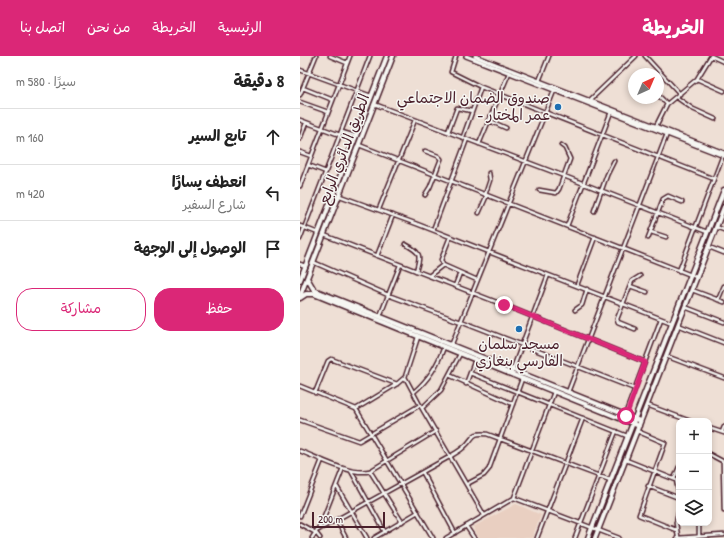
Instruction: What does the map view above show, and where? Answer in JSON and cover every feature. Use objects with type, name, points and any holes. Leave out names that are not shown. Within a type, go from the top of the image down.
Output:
[{"type":"main road","name":"الطريق الدائري الرابع","points":[[300,280],[386,56]]},
{"type":"main road","name":"الطريق الدائري الرابع","points":[[300,297],[393,56]]},
{"type":"main road","points":[[349,151],[356,153]]},
{"type":"main road","points":[[345,162],[352,164]]},
{"type":"main road","points":[[588,538],[724,190]]},
{"type":"main road","points":[[595,538],[724,207]]},
{"type":"main road","points":[[300,275],[304,268]]},
{"type":"main road","points":[[307,278],[314,290],[488,360],[512,372],[522,379],[588,406],[626,417],[638,410]]},
{"type":"main road","points":[[300,297],[306,294],[314,294],[487,365],[512,372],[568,392],[640,423]]},
{"type":"main road","points":[[487,365],[488,360]]},
{"type":"main road","points":[[588,406],[590,401]]},
{"type":"main road","points":[[626,417],[631,429]]},
{"type":"street","points":[[300,95],[316,56]]},
{"type":"street","points":[[330,56],[347,63]]},
{"type":"street","points":[[300,186],[350,56]]},
{"type":"street","points":[[300,239],[370,56]]},
{"type":"street","points":[[456,56],[451,72],[481,87],[714,179]]},
{"type":"street","points":[[466,56],[554,91],[590,100],[724,155]]},
{"type":"street","points":[[475,56],[539,81],[611,112],[724,155]]},
{"type":"street","points":[[539,81],[549,56]]},
{"type":"street","points":[[590,100],[636,56]]},
{"type":"street","points":[[645,56],[680,94]]},
{"type":"street","points":[[656,126],[667,104],[697,79],[711,56],[724,62]]},
{"type":"street","points":[[300,70],[371,96]]},
{"type":"street","points":[[479,144],[509,73]]},
{"type":"street","points":[[697,79],[724,91]]},
{"type":"street","points":[[462,137],[481,87]]},
{"type":"street","points":[[303,88],[333,100]]},
{"type":"street","points":[[450,350],[554,91]]},
{"type":"street","points":[[676,97],[693,109],[715,119]]},
{"type":"street","points":[[664,101],[667,104]]},
{"type":"street","points":[[300,102],[328,112]]},
{"type":"street","points":[[374,104],[640,205],[708,233]]},
{"type":"street","points":[[448,132],[457,108],[472,111]]},
{"type":"street","points":[[567,226],[611,112]]},
{"type":"street","points":[[300,120],[322,129],[355,136]]},
{"type":"street","points":[[379,209],[415,120]]},
{"type":"street","points":[[488,120],[506,128]]},
{"type":"street","points":[[300,139],[306,122]]},
{"type":"street","points":[[568,392],[667,134]]},
{"type":"street","points":[[433,230],[468,139]]},
{"type":"street","points":[[359,145],[697,277]]},
{"type":"street","points":[[539,190],[556,193],[570,159],[566,148],[561,145]]},
{"type":"street","points":[[425,151],[440,158],[435,174],[425,195]]},
{"type":"street","points":[[300,152],[311,156]]},
{"type":"street","points":[[679,271],[724,155]]},
{"type":"street","points":[[594,211],[600,190],[614,161]]},
{"type":"street","points":[[308,165],[326,172]]},
{"type":"street","points":[[300,171],[305,172]]},
{"type":"street","points":[[479,213],[490,180],[489,173]]},
{"type":"street","points":[[340,196],[393,214],[672,323]]},
{"type":"street","points":[[648,238],[663,198],[666,196],[682,202]]},
{"type":"street","points":[[377,256],[393,214]]},
{"type":"street","points":[[300,226],[318,233]]},
{"type":"street","points":[[716,227],[724,230]]},
{"type":"street","points":[[651,232],[666,237]]},
{"type":"street","points":[[324,235],[645,362]]},
{"type":"street","points":[[450,236],[441,260],[443,265],[477,280]]},
{"type":"street","points":[[577,286],[595,237]]},
{"type":"street","points":[[405,244],[417,251],[419,254],[420,258],[416,271]]},
{"type":"street","points":[[709,247],[724,253]]},
{"type":"street","points":[[313,262],[388,295],[461,321],[635,389]]},
{"type":"street","points":[[300,264],[304,268]]},
{"type":"street","points":[[380,316],[400,265]]},
{"type":"street","points":[[429,276],[443,265]]},
{"type":"street","points":[[455,286],[460,273]]},
{"type":"street","points":[[512,372],[548,275]]},
{"type":"street","points":[[635,329],[617,321],[632,281],[640,276]]},
{"type":"street","points":[[630,286],[647,292]]},
{"type":"street","points":[[718,300],[724,286]]},
{"type":"street","points":[[575,310],[582,305],[587,289]]},
{"type":"street","points":[[692,290],[724,302]]},
{"type":"street","points":[[685,307],[724,322]]},
{"type":"street","points":[[626,417],[661,319]]},
{"type":"street","points":[[678,325],[724,343]]},
{"type":"street","points":[[356,409],[397,384],[404,377],[418,337]]},
{"type":"street","points":[[414,392],[428,378],[438,363],[444,347]]},
{"type":"street","points":[[300,420],[357,441],[421,406],[442,390],[460,354]]},
{"type":"street","points":[[666,356],[724,378]]},
{"type":"street","points":[[315,392],[328,361],[331,359],[397,384]]},
{"type":"street","points":[[466,384],[475,360]]},
{"type":"street","points":[[470,373],[628,436]]},
{"type":"street","points":[[449,375],[513,404]]},
{"type":"street","points":[[404,377],[468,484],[484,515]]},
{"type":"street","points":[[468,484],[487,472],[522,379]]},
{"type":"street","points":[[300,386],[356,409],[433,538]]},
{"type":"street","points":[[446,538],[514,498],[554,392]]},
{"type":"street","points":[[647,405],[682,418]]},
{"type":"street","points":[[537,538],[583,418]]},
{"type":"street","points":[[712,429],[723,433],[724,427]]},
{"type":"street","points":[[300,452],[350,471],[363,473],[436,431]]},
{"type":"street","points":[[575,538],[616,431]]},
{"type":"street","points":[[637,431],[665,443],[639,514],[676,530]]},
{"type":"street","points":[[318,530],[352,513],[451,456],[465,447],[476,434],[487,434],[611,481]]},
{"type":"street","points":[[712,456],[724,462],[724,510]]},
{"type":"street","points":[[300,516],[322,460]]},
{"type":"street","points":[[626,460],[674,479],[677,482],[678,490]]},
{"type":"street","points":[[312,538],[318,530],[343,468]]},
{"type":"street","points":[[370,470],[402,522]]},
{"type":"street","points":[[350,471],[384,532]]},
{"type":"street","points":[[423,473],[455,533]]},
{"type":"street","points":[[674,479],[676,474]]},
{"type":"street","points":[[336,486],[367,538]]},
{"type":"street","points":[[648,486],[676,495]]},
{"type":"street","points":[[514,498],[547,512],[619,538]]},
{"type":"street","points":[[374,538],[418,512]]},
{"type":"street","points":[[337,521],[346,538]]},
{"type":"street","points":[[300,524],[316,533],[320,538]]},
{"type":"street","points":[[466,526],[474,538]]},
{"type":"street","points":[[676,526],[678,538],[699,536],[713,537],[724,535]]},
{"type":"street","points":[[699,526],[699,536]]},
{"type":"shaded area","points":[[516,504],[541,515],[532,538],[479,538],[473,527]]},
{"type":"place","name":"صندوق الضمان الاجتماعي - عمر المختار","points":[[558,107]]},
{"type":"place","name":"مسجد سلمان الفارسي بنغازي","points":[[519,329]]},
{"type":"route","points":[[504,305],[645,362],[626,416]]}]
